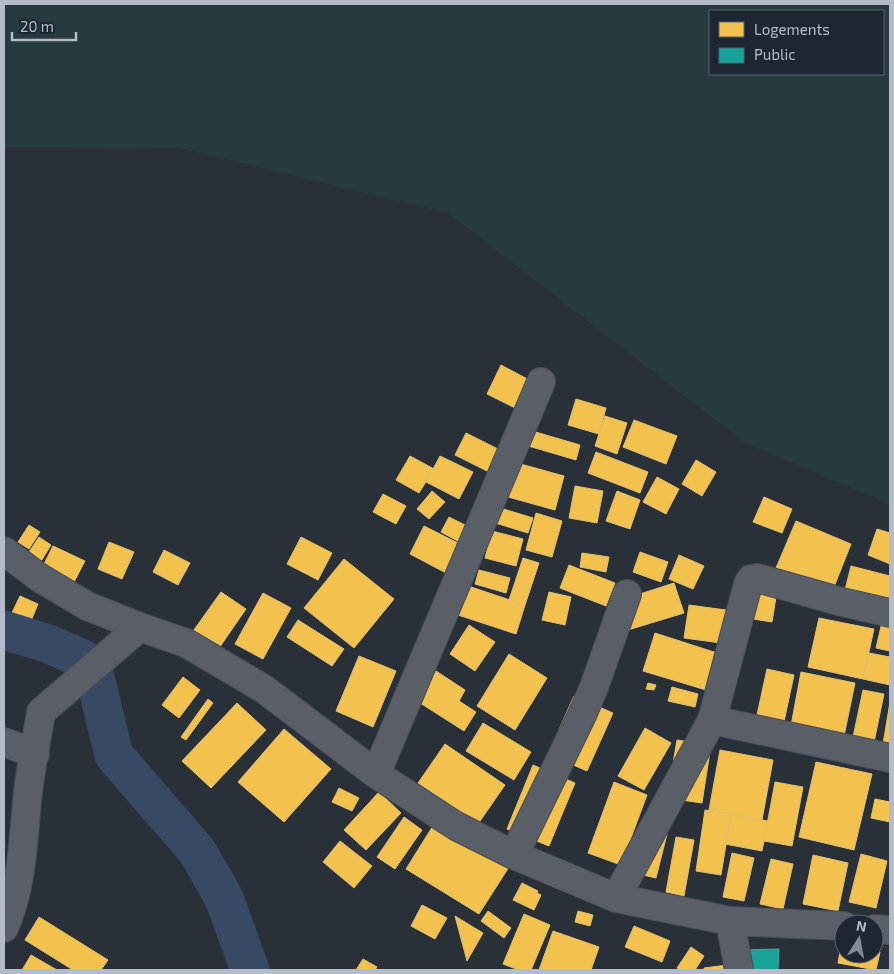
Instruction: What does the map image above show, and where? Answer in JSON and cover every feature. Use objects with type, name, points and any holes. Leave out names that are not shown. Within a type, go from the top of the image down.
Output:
[{"type":"street","points":[[376,774],[541,382]]},
{"type":"street","points":[[4,551],[40,578],[87,606],[186,643],[264,689],[376,774],[456,826],[514,855],[616,898],[730,921],[834,926]]},
{"type":"street","points":[[616,898],[712,720],[748,584],[751,579],[757,578],[842,602],[890,613]]},
{"type":"street","points":[[514,855],[583,713],[627,594]]},
{"type":"street","points":[[8,915],[22,856],[28,789],[41,712],[140,627]]},
{"type":"street","points":[[712,720],[890,758]]},
{"type":"street","points":[[4,742],[35,754]]},
{"type":"street","points":[[730,921],[740,970]]},
{"type":"green space","points":[[4,4],[890,4],[890,504],[745,443],[448,213],[179,148],[4,147]]},
{"type":"building: Logements","points":[[501,365],[535,383],[521,411],[487,394]]},
{"type":"building: Logements","points":[[576,399],[606,408],[599,434],[568,425]]},
{"type":"building: Logements","points":[[605,416],[627,423],[617,454],[595,446]]},
{"type":"building: Logements","points":[[634,420],[677,436],[666,464],[623,447]]},
{"type":"building: Logements","points":[[529,430],[580,445],[576,460],[525,445]]},
{"type":"building: Logements","points":[[466,433],[502,451],[491,473],[455,455]]},
{"type":"building: Logements","points":[[596,452],[648,472],[640,493],[588,473]]},
{"type":"building: Logements","points":[[410,456],[434,469],[419,493],[396,480]]},
{"type":"building: Logements","points":[[440,456],[473,472],[459,499],[426,482]]},
{"type":"building: Logements","points":[[696,460],[716,472],[702,496],[682,484]]},
{"type":"building: Logements","points":[[517,463],[564,476],[555,510],[508,497]]},
{"type":"building: Logements","points":[[657,477],[679,489],[666,514],[643,502]]},
{"type":"building: Logements","points":[[575,486],[603,491],[597,523],[569,518]]},
{"type":"building: Logements","points":[[432,491],[445,502],[429,519],[417,509]]},
{"type":"building: Logements","points":[[617,491],[640,500],[630,529],[606,521]]},
{"type":"building: Logements","points":[[383,494],[406,506],[396,524],[373,512]]},
{"type":"building: Logements","points":[[764,497],[792,509],[782,533],[753,522]]},
{"type":"building: Logements","points":[[497,507],[533,518],[528,533],[492,522]]},
{"type":"building: Logements","points":[[536,513],[562,521],[552,557],[526,550]]},
{"type":"building: Logements","points":[[449,517],[473,529],[465,545],[441,532]]},
{"type":"building: Logements","points":[[796,521],[851,544],[832,592],[776,568]]},
{"type":"building: Logements","points":[[29,525],[40,532],[29,549],[18,542]]},
{"type":"building: Logements","points":[[424,526],[460,544],[446,573],[410,554]]},
{"type":"building: Logements","points":[[877,529],[890,533],[890,564],[868,555]]},
{"type":"building: Logements","points":[[492,531],[523,539],[516,566],[485,558]]},
{"type":"building: Logements","points":[[39,537],[51,545],[40,563],[27,555]]},
{"type":"building: Logements","points":[[301,537],[332,553],[318,580],[287,564]]},
{"type":"building: Logements","points":[[109,542],[134,552],[122,579],[98,569]]},
{"type":"building: Logements","points":[[53,546],[85,561],[74,582],[43,566]]},
{"type":"building: Logements","points":[[164,550],[190,563],[178,585],[153,572]]},
{"type":"building: Logements","points":[[640,552],[668,562],[661,582],[633,572]]},
{"type":"building: Logements","points":[[582,553],[609,557],[606,572],[580,567]]},
{"type":"building: Logements","points":[[679,555],[704,566],[693,589],[669,579]]},
{"type":"building: Logements","points":[[523,558],[539,563],[525,605],[509,600]]},
{"type":"building: Logements","points":[[344,559],[394,599],[354,648],[304,608]]},
{"type":"building: Logements","points":[[569,565],[615,583],[606,606],[560,588]]},
{"type":"building: Logements","points":[[851,566],[890,576],[890,601],[845,590]]},
{"type":"building: Logements","points":[[479,570],[510,578],[506,593],[475,584]]},
{"type":"building: Logements","points":[[674,583],[684,613],[628,630],[618,601]]},
{"type":"building: Logements","points":[[468,586],[525,605],[516,634],[458,615]]},
{"type":"building: Logements","points":[[752,587],[777,591],[772,622],[747,618]]},
{"type":"building: Logements","points":[[221,592],[246,609],[217,651],[191,634]]},
{"type":"building: Logements","points":[[549,592],[571,597],[565,625],[542,620]]},
{"type":"building: Logements","points":[[263,593],[291,608],[263,659],[235,644]]},
{"type":"building: Logements","points":[[20,596],[38,604],[28,628],[9,619]]},
{"type":"building: Logements","points":[[689,605],[726,610],[721,643],[684,638]]},
{"type":"building: Logements","points":[[819,618],[874,629],[863,679],[808,667]]},
{"type":"building: Logements","points":[[298,620],[344,649],[332,666],[287,637]]},
{"type":"building: Logements","points":[[882,622],[890,624],[890,651],[876,648]]},
{"type":"building: Logements","points":[[469,625],[495,642],[475,671],[450,654]]},
{"type":"building: Logements","points":[[655,633],[717,653],[706,690],[643,671]]},
{"type":"building: Logements","points":[[869,653],[890,657],[890,685],[863,679]]},
{"type":"building: Logements","points":[[509,654],[547,678],[515,730],[477,706]]},
{"type":"building: Logements","points":[[359,656],[396,671],[373,727],[336,711]]},
{"type":"building: Logements","points":[[767,669],[794,675],[782,731],[755,724]]},
{"type":"building: Logements","points":[[436,671],[465,690],[459,701],[476,712],[464,731],[417,701]]},
{"type":"building: Logements","points":[[801,672],[855,683],[843,741],[790,731]]},
{"type":"building: Logements","points":[[183,677],[200,690],[179,718],[162,705]]},
{"type":"building: Logements","points":[[648,683],[656,685],[654,690],[646,689]]},
{"type":"building: Logements","points":[[672,687],[698,694],[695,707],[668,701]]},
{"type":"building: Logements","points":[[863,690],[884,694],[873,747],[852,742]]},
{"type":"building: Logements","points":[[574,696],[613,713],[587,771],[548,754]]},
{"type":"building: Logements","points":[[208,699],[213,703],[186,740],[181,737]]},
{"type":"building: Logements","points":[[890,702],[890,745],[883,744]]},
{"type":"building: Logements","points":[[237,703],[266,730],[211,788],[182,761]]},
{"type":"building: Logements","points":[[483,723],[531,752],[514,780],[466,751]]},
{"type":"building: Logements","points":[[645,728],[671,743],[644,790],[618,776]]},
{"type":"building: Logements","points":[[284,729],[331,769],[284,822],[238,782]]},
{"type":"building: Logements","points":[[677,740],[711,745],[702,803],[667,798]]},
{"type":"building: Logements","points":[[445,744],[505,785],[478,824],[418,783]]},
{"type":"building: Logements","points":[[720,750],[773,760],[762,820],[709,810]]},
{"type":"building: Logements","points":[[816,762],[872,774],[854,850],[799,837]]},
{"type":"building: Logements","points":[[533,765],[575,783],[549,846],[507,829]]},
{"type":"building: Logements","points":[[614,782],[647,795],[621,865],[588,853]]},
{"type":"building: Logements","points":[[775,782],[803,787],[792,846],[764,841]]},
{"type":"building: Logements","points":[[339,788],[359,798],[352,811],[332,802]]},
{"type":"building: Logements","points":[[379,792],[401,813],[366,850],[344,830]]},
{"type":"building: Logements","points":[[875,799],[890,802],[890,822],[871,818]]},
{"type":"building: Logements","points":[[705,810],[731,814],[721,875],[696,871]]},
{"type":"building: Logements","points":[[731,814],[768,821],[762,851],[725,844]]},
{"type":"building: Logements","points":[[404,817],[422,830],[395,869],[377,857]]},
{"type":"building: Logements","points":[[436,821],[509,867],[479,914],[406,869]]},
{"type":"building: Logements","points":[[654,831],[667,834],[656,878],[643,875]]},
{"type":"building: Logements","points":[[676,837],[694,840],[684,896],[666,892]]},
{"type":"building: Logements","points":[[340,841],[372,866],[354,888],[323,862]]},
{"type":"building: Logements","points":[[732,853],[754,858],[744,901],[723,897]]},
{"type":"building: Logements","points":[[861,854],[887,861],[876,908],[849,902]]},
{"type":"building: Logements","points":[[813,855],[848,863],[838,911],[803,904]]},
{"type":"building: Logements","points":[[771,859],[793,864],[783,909],[760,904]]},
{"type":"building: Logements","points":[[522,883],[538,891],[537,893],[541,895],[534,910],[513,900]]},
{"type":"building: Logements","points":[[422,905],[447,918],[435,939],[411,926]]},
{"type":"building: Logements","points":[[488,911],[511,928],[504,938],[481,921]]},
{"type":"building: Logements","points":[[578,911],[593,915],[590,926],[575,922]]},
{"type":"building: Logements","points":[[524,914],[550,925],[531,970],[519,970],[503,964]]},
{"type":"building: Logements","points":[[455,916],[483,933],[467,961]]},
{"type":"building: Logements","points":[[39,917],[108,960],[101,970],[73,970],[25,940]]},
{"type":"building: Logements","points":[[634,926],[670,941],[662,962],[625,947]]},
{"type":"building: Logements","points":[[553,931],[599,947],[591,970],[539,970]]},
{"type":"building: Logements","points":[[691,947],[704,956],[695,970],[681,970],[677,968]]},
{"type":"building: Logements","points":[[31,955],[57,970],[22,970]]},
{"type":"building: Logements","points":[[363,959],[377,967],[375,970],[356,970]]},
{"type":"building: Logements","points":[[843,964],[877,964],[876,970]]},
{"type":"building: Logements","points":[[727,965],[728,970],[704,970],[704,968]]},
{"type":"building: Public","points":[[779,949],[778,970],[744,970],[744,950]]},
{"type":"waterway","points":[[4,630],[49,644],[83,659],[95,677],[114,755],[197,851],[224,898],[250,970]]}]
